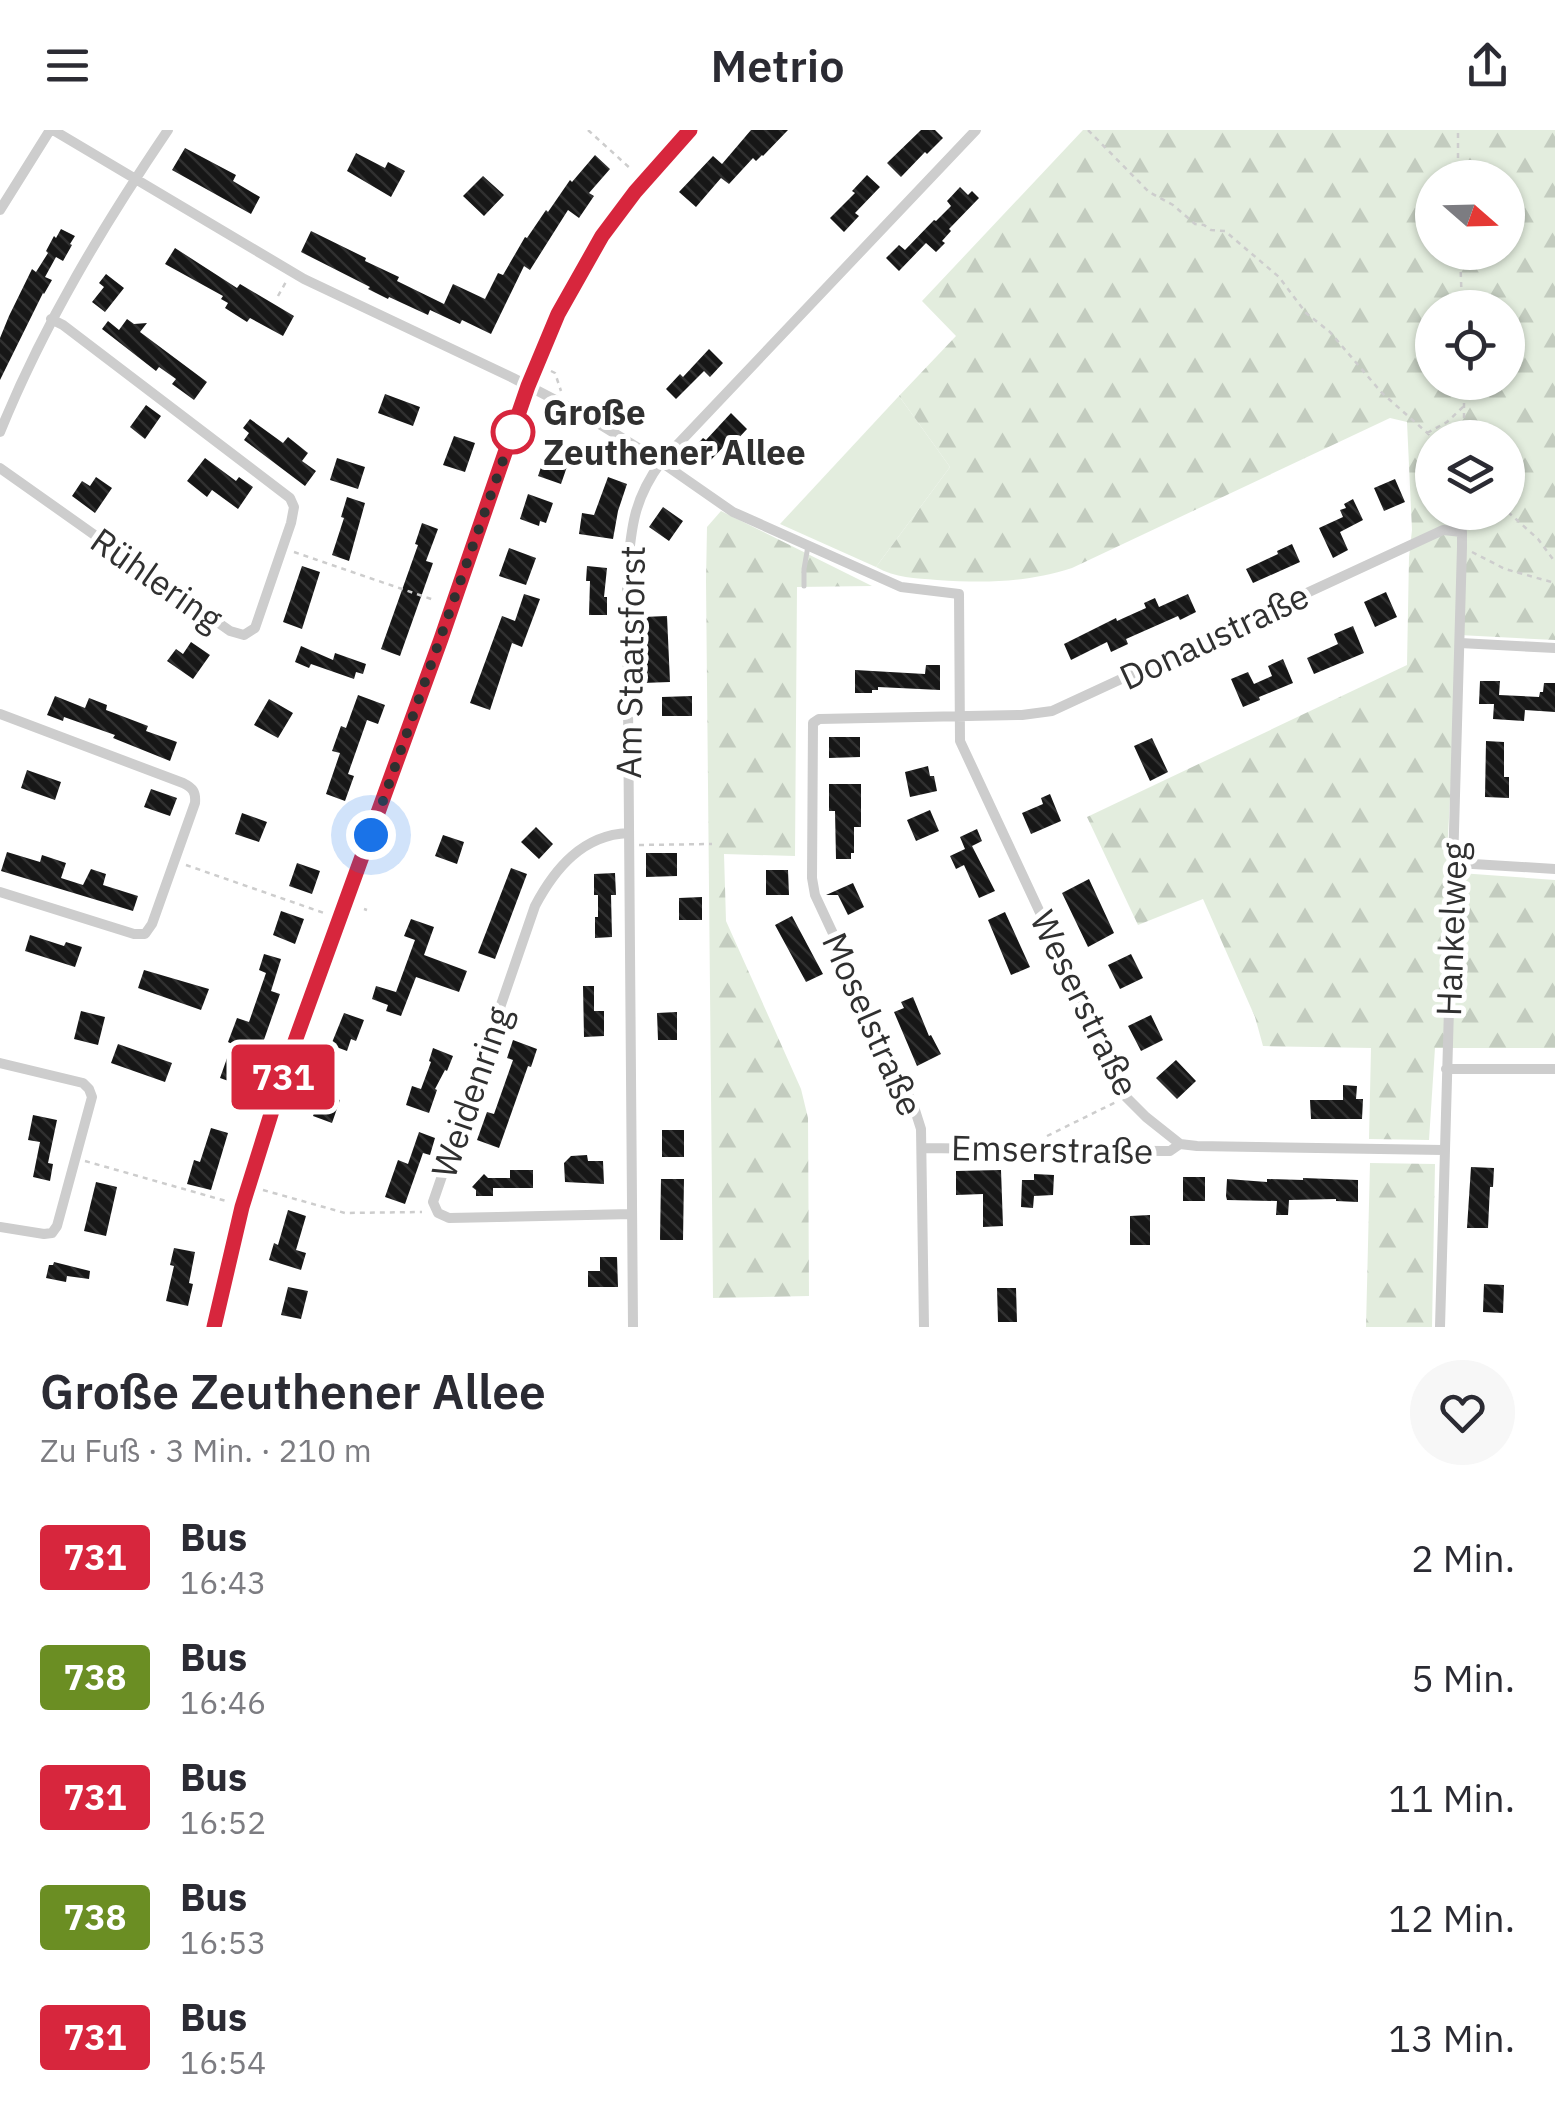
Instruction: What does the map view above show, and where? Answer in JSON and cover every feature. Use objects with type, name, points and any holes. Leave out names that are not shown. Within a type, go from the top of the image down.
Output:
[{"type":"street","points":[[0,210],[52,130],[292,272],[528,386],[661,462],[733,512],[808,546]]},
{"type":"street","points":[[0,432],[26,368],[90,250],[168,130]]},
{"type":"street","points":[[214,1327],[239,1217],[262,1140],[528,386],[558,314],[602,236],[690,130]]},
{"type":"street","name":"Am Staatsforst","points":[[634,1327],[628,575],[636,508],[645,483],[661,462],[976,130]]},
{"type":"street","name":"Rühlering","points":[[0,468],[235,634],[255,628],[284,548],[294,507],[290,498],[52,319]]},
{"type":"street","name":"Donaustraße","points":[[813,723],[819,719],[1052,711],[1443,530],[1462,532]]},
{"type":"street","name":"Hankelweg","points":[[1440,1327],[1462,532]]},
{"type":"street","name":"Weserstraße","points":[[808,546],[901,587],[959,594],[960,741],[1126,1097],[1180,1144]]},
{"type":"street","points":[[1460,644],[1555,648]]},
{"type":"street","points":[[0,714],[191,787],[196,794],[175,861],[145,934],[134,934],[0,892]]},
{"type":"street","name":"Moselstraße","points":[[813,723],[815,895],[921,1129],[924,1327]]},
{"type":"street","name":"Weidenring","points":[[628,839],[614,833],[600,838],[565,860],[548,881],[535,906],[433,1202],[438,1213],[450,1218],[632,1214]]},
{"type":"street","points":[[1453,860],[1555,869]]},
{"type":"street","points":[[0,1063],[83,1082],[92,1097],[52,1233],[0,1227]]},
{"type":"street","points":[[1446,1068],[1555,1070]]},
{"type":"street","points":[[1180,1144],[1443,1150]]},
{"type":"street","name":"Emserstraße","points":[[922,1148],[1170,1151],[1180,1144]]},
{"type":"lane","points":[[804,586],[808,546]]},
{"type":"path","points":[[588,130],[632,170]]},
{"type":"path","points":[[1088,130],[1149,192],[1173,205],[1195,224],[1226,231],[1279,277],[1306,313],[1330,332],[1382,393],[1415,422]]},
{"type":"path","points":[[1458,130],[1458,160]]},
{"type":"path","points":[[278,296],[292,272]]},
{"type":"path","points":[[552,371],[562,394],[558,402]]},
{"type":"path","points":[[1464,400],[1464,420]]},
{"type":"path","points":[[1450,420],[1464,405]]},
{"type":"path","points":[[1525,527],[1555,562]]},
{"type":"path","points":[[1462,546],[1505,568],[1555,582]]},
{"type":"path","points":[[284,548],[434,600]]},
{"type":"path","points":[[628,839],[712,844]]},
{"type":"path","points":[[175,861],[326,914]]},
{"type":"path","points":[[1031,1149],[1033,1143],[1126,1097]]},
{"type":"path","points":[[75,1158],[218,1199]]},
{"type":"path","points":[[268,1192],[344,1213],[438,1213]]},
{"type":"green space","points":[[1083,130],[1555,130],[1555,640],[1459,635],[1446,872],[1555,880],[1555,1048],[1435,1048],[1429,1140],[1369,1139],[1371,1048],[1263,1046],[1255,1017],[1203,899],[1138,925],[1087,817],[1407,665],[1412,530],[1407,422],[1390,418],[1072,568],[1038,577],[988,581],[937,580],[883,571],[876,567],[950,467],[899,396],[956,336],[922,301]]},
{"type":"green space","points":[[899,396],[950,467],[876,567],[780,524]]},
{"type":"green space","points":[[721,511],[872,586],[797,587],[795,856],[724,854],[726,921],[801,1089],[808,1118],[809,1296],[713,1298],[706,581],[707,527]]},
{"type":"green space","points":[[1370,1163],[1435,1164],[1432,1327],[1366,1327]]},
{"type":"building","points":[[751,130],[788,130],[729,184],[721,178],[696,207],[679,192],[713,156],[722,164]]},
{"type":"building","points":[[921,130],[935,130],[943,138],[901,177],[887,163]]},
{"type":"building","points":[[185,148],[236,175],[233,181],[260,197],[251,214],[172,170]]},
{"type":"building","points":[[356,153],[385,168],[388,162],[405,171],[391,197],[347,171]]},
{"type":"building","points":[[595,155],[610,169],[589,193],[594,196],[579,218],[568,210],[530,270],[524,266],[491,334],[462,320],[460,324],[430,310],[428,315],[388,299],[301,252],[311,231],[444,304],[453,284],[485,299],[498,273],[503,275],[525,237]]},
{"type":"building","points":[[867,175],[880,187],[855,213],[859,216],[844,232],[830,218]]},
{"type":"building","points":[[483,176],[504,195],[484,216],[463,196]]},
{"type":"building","points":[[960,187],[979,198],[949,229],[942,241],[945,243],[936,252],[926,243],[899,271],[886,258],[899,245],[905,250],[936,221],[951,206],[947,201]]},
{"type":"building","points":[[61,229],[75,236],[72,245],[63,261],[56,257],[45,277],[52,280],[0,380],[0,338],[32,269],[36,272]]},
{"type":"building","points":[[175,248],[237,288],[240,284],[294,316],[283,336],[250,318],[247,322],[225,308],[228,303],[221,299],[223,296],[165,264]]},
{"type":"building","points":[[106,274],[124,288],[105,312],[92,302],[104,287],[99,283]]},
{"type":"building","points":[[127,319],[134,324],[147,323],[140,332],[207,382],[194,400],[172,384],[176,379],[159,367],[156,371],[102,329],[108,321],[119,330]]},
{"type":"building","points":[[709,349],[723,363],[710,377],[704,371],[676,399],[666,389]]},
{"type":"building","points":[[385,394],[420,407],[413,426],[378,413]]},
{"type":"building","points":[[146,405],[161,416],[145,439],[130,427]]},
{"type":"building","points":[[731,413],[747,429],[706,465],[691,451]]},
{"type":"building","points":[[250,419],[283,443],[288,437],[308,453],[302,461],[316,471],[305,486],[244,440],[249,433],[243,428]]},
{"type":"building","points":[[454,436],[475,443],[465,472],[443,465]]},
{"type":"building","points":[[547,450],[570,458],[561,484],[538,476]]},
{"type":"building","points":[[205,458],[236,481],[239,477],[253,487],[238,509],[212,490],[207,497],[187,481]]},
{"type":"building","points":[[337,458],[365,467],[358,489],[330,480]]},
{"type":"building","points":[[96,477],[112,488],[95,513],[72,496],[82,481],[90,486]]},
{"type":"building","points":[[608,477],[627,484],[613,539],[579,534],[582,513],[594,515]]},
{"type":"building","points":[[1395,479],[1405,502],[1384,511],[1374,488]]},
{"type":"building","points":[[528,494],[553,503],[546,523],[540,521],[539,526],[520,519]]},
{"type":"building","points":[[347,497],[365,503],[349,561],[332,555]]},
{"type":"building","points":[[1353,499],[1363,520],[1340,532],[1348,550],[1333,558],[1319,528],[1343,517],[1340,510]]},
{"type":"building","points":[[663,507],[683,521],[669,541],[649,527]]},
{"type":"building","points":[[422,523],[438,529],[426,561],[433,563],[400,656],[381,649],[418,545],[415,544]]},
{"type":"building","points":[[1292,544],[1300,562],[1253,583],[1246,569]]},
{"type":"building","points":[[509,548],[536,558],[526,585],[499,576]]},
{"type":"building","points":[[302,566],[320,572],[302,629],[283,622]]},
{"type":"building","points":[[587,566],[607,568],[607,615],[589,615]]},
{"type":"building","points":[[1386,592],[1397,617],[1375,627],[1364,602]]},
{"type":"building","points":[[524,594],[540,599],[522,647],[512,643],[490,710],[470,703],[502,616],[515,621]]},
{"type":"building","points":[[1188,594],[1196,612],[1126,639],[1128,644],[1111,652],[1107,642],[1071,660],[1064,644],[1146,608],[1144,603],[1155,598],[1159,607]]},
{"type":"building","points":[[667,616],[670,682],[642,683],[643,617]]},
{"type":"building","points":[[1353,626],[1364,653],[1314,674],[1307,658],[1338,644],[1334,634]]},
{"type":"building","points":[[191,642],[210,655],[193,679],[167,661],[176,649],[183,654]]},
{"type":"building","points":[[301,646],[333,660],[335,653],[366,664],[363,674],[356,672],[354,679],[295,662]]},
{"type":"building","points":[[1283,659],[1293,683],[1243,707],[1231,679],[1248,672],[1254,684],[1272,676],[1268,666]]},
{"type":"building","points":[[926,665],[940,665],[940,690],[878,687],[872,693],[855,693],[855,670],[925,674]]},
{"type":"building","points":[[1480,681],[1500,681],[1499,695],[1539,697],[1544,683],[1555,683],[1555,712],[1525,710],[1524,721],[1493,719],[1494,704],[1479,704]]},
{"type":"building","points":[[358,695],[385,705],[378,724],[367,720],[348,774],[354,776],[345,801],[326,794],[340,753],[332,751],[341,726],[346,728]]},
{"type":"building","points":[[55,696],[85,708],[89,698],[107,705],[106,710],[148,726],[146,731],[177,742],[170,761],[113,738],[115,735],[47,715]]},
{"type":"building","points":[[692,696],[692,716],[662,716],[662,697]]},
{"type":"building","points":[[269,699],[293,713],[278,738],[254,725]]},
{"type":"building","points":[[829,737],[860,737],[860,757],[829,758]]},
{"type":"building","points":[[1152,738],[1168,772],[1150,781],[1134,746]]},
{"type":"building","points":[[1486,741],[1504,742],[1504,777],[1509,777],[1509,798],[1485,797]]},
{"type":"building","points":[[928,766],[937,791],[910,797],[905,772]]},
{"type":"building","points":[[27,770],[61,782],[55,800],[21,788]]},
{"type":"building","points":[[829,784],[861,784],[861,827],[854,827],[851,859],[836,859],[835,811],[829,811]]},
{"type":"building","points":[[151,789],[177,798],[170,816],[144,807]]},
{"type":"building","points":[[1050,794],[1061,821],[1031,834],[1022,813],[1043,804],[1041,798]]},
{"type":"building","points":[[930,810],[939,831],[916,841],[907,820]]},
{"type":"building","points":[[242,813],[267,822],[259,842],[235,834]]},
{"type":"building","points":[[536,827],[553,844],[539,859],[521,842]]},
{"type":"building","points":[[977,829],[982,841],[972,846],[995,891],[979,898],[964,865],[956,869],[950,856],[965,849],[960,837]]},
{"type":"building","points":[[443,835],[464,842],[457,864],[435,856]]},
{"type":"building","points":[[7,852],[40,862],[42,855],[66,863],[61,878],[83,885],[91,869],[106,874],[103,885],[138,896],[133,911],[1,871]]},
{"type":"building","points":[[646,853],[677,853],[677,876],[646,877]]},
{"type":"building","points":[[297,863],[320,871],[312,894],[289,886]]},
{"type":"building","points":[[511,868],[527,874],[495,959],[478,953]]},
{"type":"building","points":[[766,870],[788,870],[789,895],[766,895]]},
{"type":"building","points":[[615,873],[612,937],[595,938],[598,895],[594,895],[594,874]]},
{"type":"building","points":[[1089,879],[1114,933],[1088,947],[1062,893]]},
{"type":"building","points":[[853,883],[864,907],[848,915],[838,895],[826,895]]},
{"type":"building","points":[[702,897],[702,920],[679,920],[679,898]]},
{"type":"building","points":[[281,911],[304,919],[295,944],[273,935]]},
{"type":"building","points":[[1005,912],[1030,967],[1011,975],[988,920]]},
{"type":"building","points":[[792,916],[823,974],[806,982],[775,925]]},
{"type":"building","points":[[411,919],[434,927],[424,955],[467,971],[459,992],[416,977],[401,1016],[386,1011],[388,1005],[372,999],[376,986],[396,992],[415,940],[404,936]]},
{"type":"building","points":[[30,935],[64,946],[66,942],[82,947],[75,967],[25,951]]},
{"type":"building","points":[[264,954],[281,959],[271,991],[280,994],[259,1054],[249,1050],[237,1084],[220,1078],[237,1018],[249,1022],[266,973],[259,970]]},
{"type":"building","points":[[1131,954],[1143,978],[1120,989],[1108,965]]},
{"type":"building","points":[[144,970],[209,989],[201,1010],[138,988]]},
{"type":"building","points":[[583,986],[594,986],[594,1011],[604,1011],[604,1036],[584,1037]]},
{"type":"building","points":[[913,997],[941,1054],[917,1066],[894,1012],[904,1008],[901,1002]]},
{"type":"building","points":[[81,1011],[105,1017],[98,1045],[74,1039]]},
{"type":"building","points":[[677,1012],[677,1040],[658,1040],[657,1013]]},
{"type":"building","points":[[344,1013],[364,1020],[356,1041],[351,1039],[347,1051],[331,1045]]},
{"type":"building","points":[[1151,1015],[1163,1040],[1141,1051],[1128,1026]]},
{"type":"building","points":[[513,1040],[537,1049],[499,1148],[477,1140],[487,1112],[494,1114],[513,1060],[507,1058]]},
{"type":"building","points":[[118,1044],[172,1063],[165,1082],[111,1063]]},
{"type":"building","points":[[433,1048],[453,1056],[435,1089],[429,1113],[406,1105],[412,1086],[421,1089]]},
{"type":"building","points":[[1176,1060],[1196,1081],[1177,1099],[1156,1078]]},
{"type":"building","points":[[1343,1085],[1357,1086],[1356,1099],[1363,1099],[1362,1119],[1311,1119],[1310,1100],[1343,1100]]},
{"type":"building","points":[[321,1093],[340,1100],[332,1123],[313,1116]]},
{"type":"building","points":[[33,1115],[57,1120],[48,1163],[53,1164],[50,1181],[33,1177],[40,1142],[28,1140]]},
{"type":"building","points":[[211,1128],[228,1133],[211,1190],[187,1184],[194,1160],[200,1162]]},
{"type":"building","points":[[662,1130],[684,1130],[684,1157],[662,1157]]},
{"type":"building","points":[[419,1132],[435,1138],[430,1155],[423,1153],[405,1204],[385,1197],[398,1160],[408,1164]]},
{"type":"building","points":[[587,1155],[588,1161],[603,1161],[604,1184],[565,1182],[564,1163],[571,1156]]},
{"type":"building","points":[[1471,1167],[1494,1168],[1488,1228],[1467,1228]]},
{"type":"building","points":[[510,1170],[533,1170],[533,1188],[493,1188],[493,1196],[476,1196],[472,1187],[484,1174],[488,1178],[510,1178]]},
{"type":"building","points":[[1001,1170],[1003,1226],[983,1227],[983,1194],[956,1195],[956,1171]]},
{"type":"building","points":[[1034,1174],[1054,1175],[1053,1195],[1034,1196],[1033,1208],[1021,1207],[1022,1180],[1034,1180]]},
{"type":"building","points":[[1183,1177],[1205,1177],[1205,1201],[1183,1201]]},
{"type":"building","points":[[1303,1178],[1358,1180],[1358,1202],[1289,1200],[1288,1215],[1276,1215],[1277,1201],[1227,1200],[1227,1179],[1267,1182]]},
{"type":"building","points":[[661,1179],[684,1179],[683,1240],[660,1240]]},
{"type":"building","points":[[96,1182],[117,1187],[106,1236],[84,1231]]},
{"type":"building","points":[[288,1210],[306,1216],[296,1250],[306,1253],[301,1270],[269,1260],[274,1243],[278,1245]]},
{"type":"building","points":[[1150,1215],[1150,1245],[1130,1245],[1130,1216]]},
{"type":"building","points":[[174,1248],[195,1252],[188,1306],[166,1301]]},
{"type":"building","points":[[600,1257],[617,1257],[618,1287],[588,1287],[588,1271],[600,1271]]},
{"type":"building","points":[[54,1262],[90,1271],[89,1279],[67,1276],[66,1282],[46,1278],[49,1265]]},
{"type":"building","points":[[1484,1284],[1504,1285],[1503,1313],[1483,1312]]},
{"type":"building","points":[[288,1287],[308,1291],[301,1319],[281,1315]]},
{"type":"building","points":[[997,1288],[1016,1288],[1017,1322],[998,1322]]},
{"type":"bus line","name":"731","points":[[214,1327],[242,1207],[286,1066],[550,330],[602,236],[690,130]]},
{"type":"place","name":"Große Zeuthener Allee","points":[[513,432]]},
{"type":"route","points":[[371,835],[513,432]]}]
